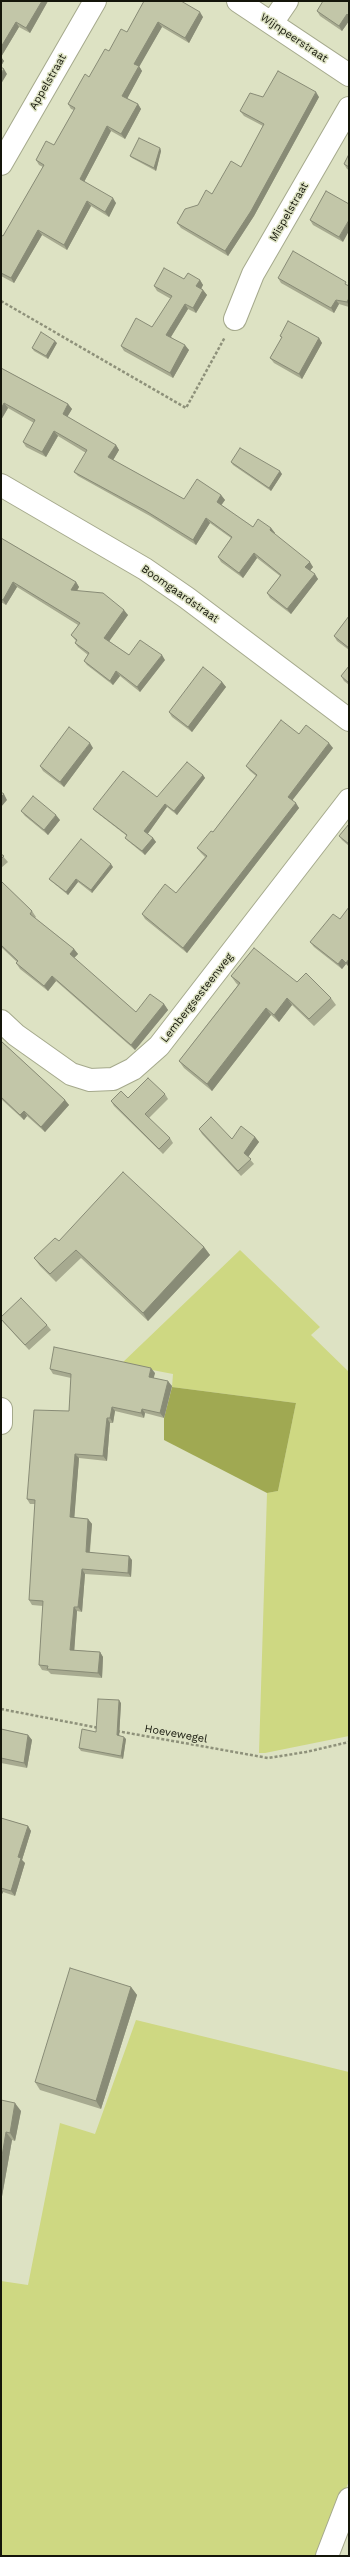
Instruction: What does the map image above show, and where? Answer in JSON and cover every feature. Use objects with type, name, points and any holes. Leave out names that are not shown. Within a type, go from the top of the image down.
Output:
[{"type":"street","name":"Appelstraat","points":[[1,164],[95,1]]},
{"type":"street","name":"Wijnpeerstraat","points":[[238,1],[349,75]]},
{"type":"street","points":[[272,23],[287,1]]},
{"type":"street","name":"Mispelstraat","points":[[235,319],[253,274],[349,108]]},
{"type":"street","name":"Boomgaardstraat","points":[[1,485],[163,582],[349,720]]},
{"type":"street","name":"Lembergsesteenweg","points":[[1,1021],[16,1035],[71,1074],[90,1080],[113,1079],[133,1070],[159,1046],[349,800]]},
{"type":"street","points":[[1,1409],[1,1423]]},
{"type":"street","points":[[327,2556],[349,2499]]},
{"type":"path","points":[[1,301],[186,408],[235,319]]},
{"type":"path","points":[[1,1709],[101,1728]]},
{"type":"path","name":"Hoevewegel","points":[[108,1730],[268,1758],[306,1752],[349,1742]]},
{"type":"green space","points":[[240,1250],[320,1327],[311,1335],[349,1372],[349,1736],[265,1753],[259,1753],[267,1493],[278,1491],[296,1403],[172,1387],[173,1374],[121,1364]]},
{"type":"green space","points":[[172,1387],[296,1403],[278,1491],[267,1493],[164,1440],[164,1418]]},
{"type":"green space","points":[[136,2020],[349,2072],[349,2481],[318,2556],[1,2556],[1,2281],[28,2285],[60,2123],[95,2134]]},
{"type":"building","points":[[1,1],[42,1],[26,28],[16,22],[1,47]]},
{"type":"building","points":[[144,1],[181,1],[200,12],[185,38],[158,22],[134,64],[139,66],[122,96],[138,104],[121,134],[107,126],[80,179],[113,198],[105,212],[87,201],[64,245],[38,230],[11,278],[1,273],[1,235],[3,236],[44,165],[36,160],[46,141],[54,145],[75,108],[68,104],[85,74],[89,77],[105,49],[109,51],[121,29],[127,32]]},
{"type":"building","points":[[323,1],[349,1],[349,16],[347,14],[339,26],[317,11]]},
{"type":"building","points":[[278,71],[316,92],[251,211],[225,251],[177,223],[185,209],[198,205],[206,190],[212,194],[231,161],[241,167],[264,124],[240,111],[250,93],[263,97]]},
{"type":"building","points":[[139,138],[160,148],[154,168],[130,156]]},
{"type":"building","points":[[349,154],[349,167],[344,164]]},
{"type":"building","points":[[326,191],[349,204],[349,220],[339,237],[310,220]]},
{"type":"building","points":[[293,251],[346,282],[345,284],[349,286],[349,298],[347,302],[336,300],[331,308],[278,278]]},
{"type":"building","points":[[164,268],[184,279],[188,273],[200,280],[196,286],[203,290],[193,308],[185,304],[166,335],[185,345],[170,373],[121,346],[136,318],[152,327],[172,296],[154,286]]},
{"type":"building","points":[[288,321],[319,338],[299,374],[270,358],[282,337],[280,336]]},
{"type":"building","points":[[41,332],[55,341],[46,356],[32,348]]},
{"type":"building","points":[[1,368],[68,404],[63,414],[116,445],[108,457],[184,499],[197,479],[221,495],[217,502],[253,527],[258,519],[271,528],[270,530],[310,562],[305,567],[315,574],[287,609],[267,593],[281,575],[254,553],[239,573],[218,557],[232,537],[206,518],[193,540],[146,511],[74,472],[87,450],[54,431],[42,452],[23,442],[35,420],[4,403],[1,409]]},
{"type":"building","points":[[240,448],[280,471],[269,488],[231,462]]},
{"type":"building","points":[[1,538],[76,582],[71,590],[103,593],[124,610],[104,638],[129,655],[140,640],[162,655],[137,687],[116,671],[110,681],[84,661],[89,653],[75,643],[77,640],[71,635],[80,623],[13,582],[3,600],[1,599]]},
{"type":"building","points":[[349,616],[349,648],[334,636]]},
{"type":"building","points":[[349,666],[349,683],[341,676]]},
{"type":"building","points":[[203,667],[222,682],[188,727],[169,712]]},
{"type":"building","points":[[281,720],[299,734],[306,725],[329,743],[288,797],[296,803],[183,948],[142,914],[165,884],[176,893],[207,856],[197,848],[211,831],[213,832],[257,775],[246,766]]},
{"type":"building","points":[[69,727],[90,743],[60,782],[40,766]]},
{"type":"building","points":[[187,762],[203,775],[174,811],[165,804],[144,831],[153,838],[142,851],[125,838],[127,835],[93,809],[123,771],[157,797]]},
{"type":"building","points":[[33,796],[56,815],[44,830],[21,811]]},
{"type":"building","points":[[349,824],[349,844],[339,836]]},
{"type":"building","points":[[81,839],[111,864],[91,890],[76,879],[66,892],[49,879]]},
{"type":"building","points":[[1,881],[32,911],[30,914],[74,949],[70,954],[136,1012],[150,994],[164,1004],[131,1045],[52,976],[44,986],[16,963],[18,961],[1,945]]},
{"type":"building","points":[[349,907],[349,959],[346,963],[342,959],[338,964],[310,942],[333,914],[340,919]]},
{"type":"building","points":[[254,948],[297,982],[306,973],[331,998],[309,1019],[287,998],[274,1015],[266,1008],[207,1084],[179,1061],[240,983],[231,976]]},
{"type":"building","points":[[1,1041],[65,1100],[41,1127],[24,1111],[20,1115],[1,1097]]},
{"type":"building","points":[[148,1078],[165,1094],[145,1114],[170,1138],[159,1149],[111,1101],[121,1091],[128,1098]]},
{"type":"building","points":[[211,1117],[232,1139],[241,1126],[255,1137],[244,1153],[251,1159],[238,1171],[199,1129]]},
{"type":"building","points":[[123,1172],[204,1247],[143,1313],[76,1250],[50,1274],[34,1258],[55,1238],[59,1241]]},
{"type":"building","points":[[21,1298],[47,1325],[25,1345],[1,1319],[1,1317]]},
{"type":"building","points":[[54,1347],[151,1368],[149,1377],[168,1381],[160,1413],[142,1409],[141,1413],[112,1407],[110,1418],[107,1418],[103,1456],[75,1454],[70,1517],[88,1519],[86,1552],[129,1556],[128,1573],[82,1569],[78,1607],[74,1607],[70,1650],[100,1652],[98,1673],[47,1669],[48,1666],[39,1665],[43,1601],[29,1600],[35,1500],[27,1499],[34,1410],[69,1411],[71,1374],[50,1369]]},
{"type":"building","points":[[98,1699],[119,1700],[117,1735],[124,1737],[121,1756],[79,1748],[82,1729],[96,1732]]},
{"type":"building","points":[[1,1729],[28,1735],[24,1763],[1,1758]]},
{"type":"building","points":[[1,1818],[28,1826],[18,1857],[21,1858],[11,1891],[1,1888]]},
{"type":"building","points":[[70,1968],[131,1987],[96,2101],[35,2082]]},
{"type":"building","points":[[1,2100],[15,2103],[10,2133],[6,2132],[1,2162]]}]
